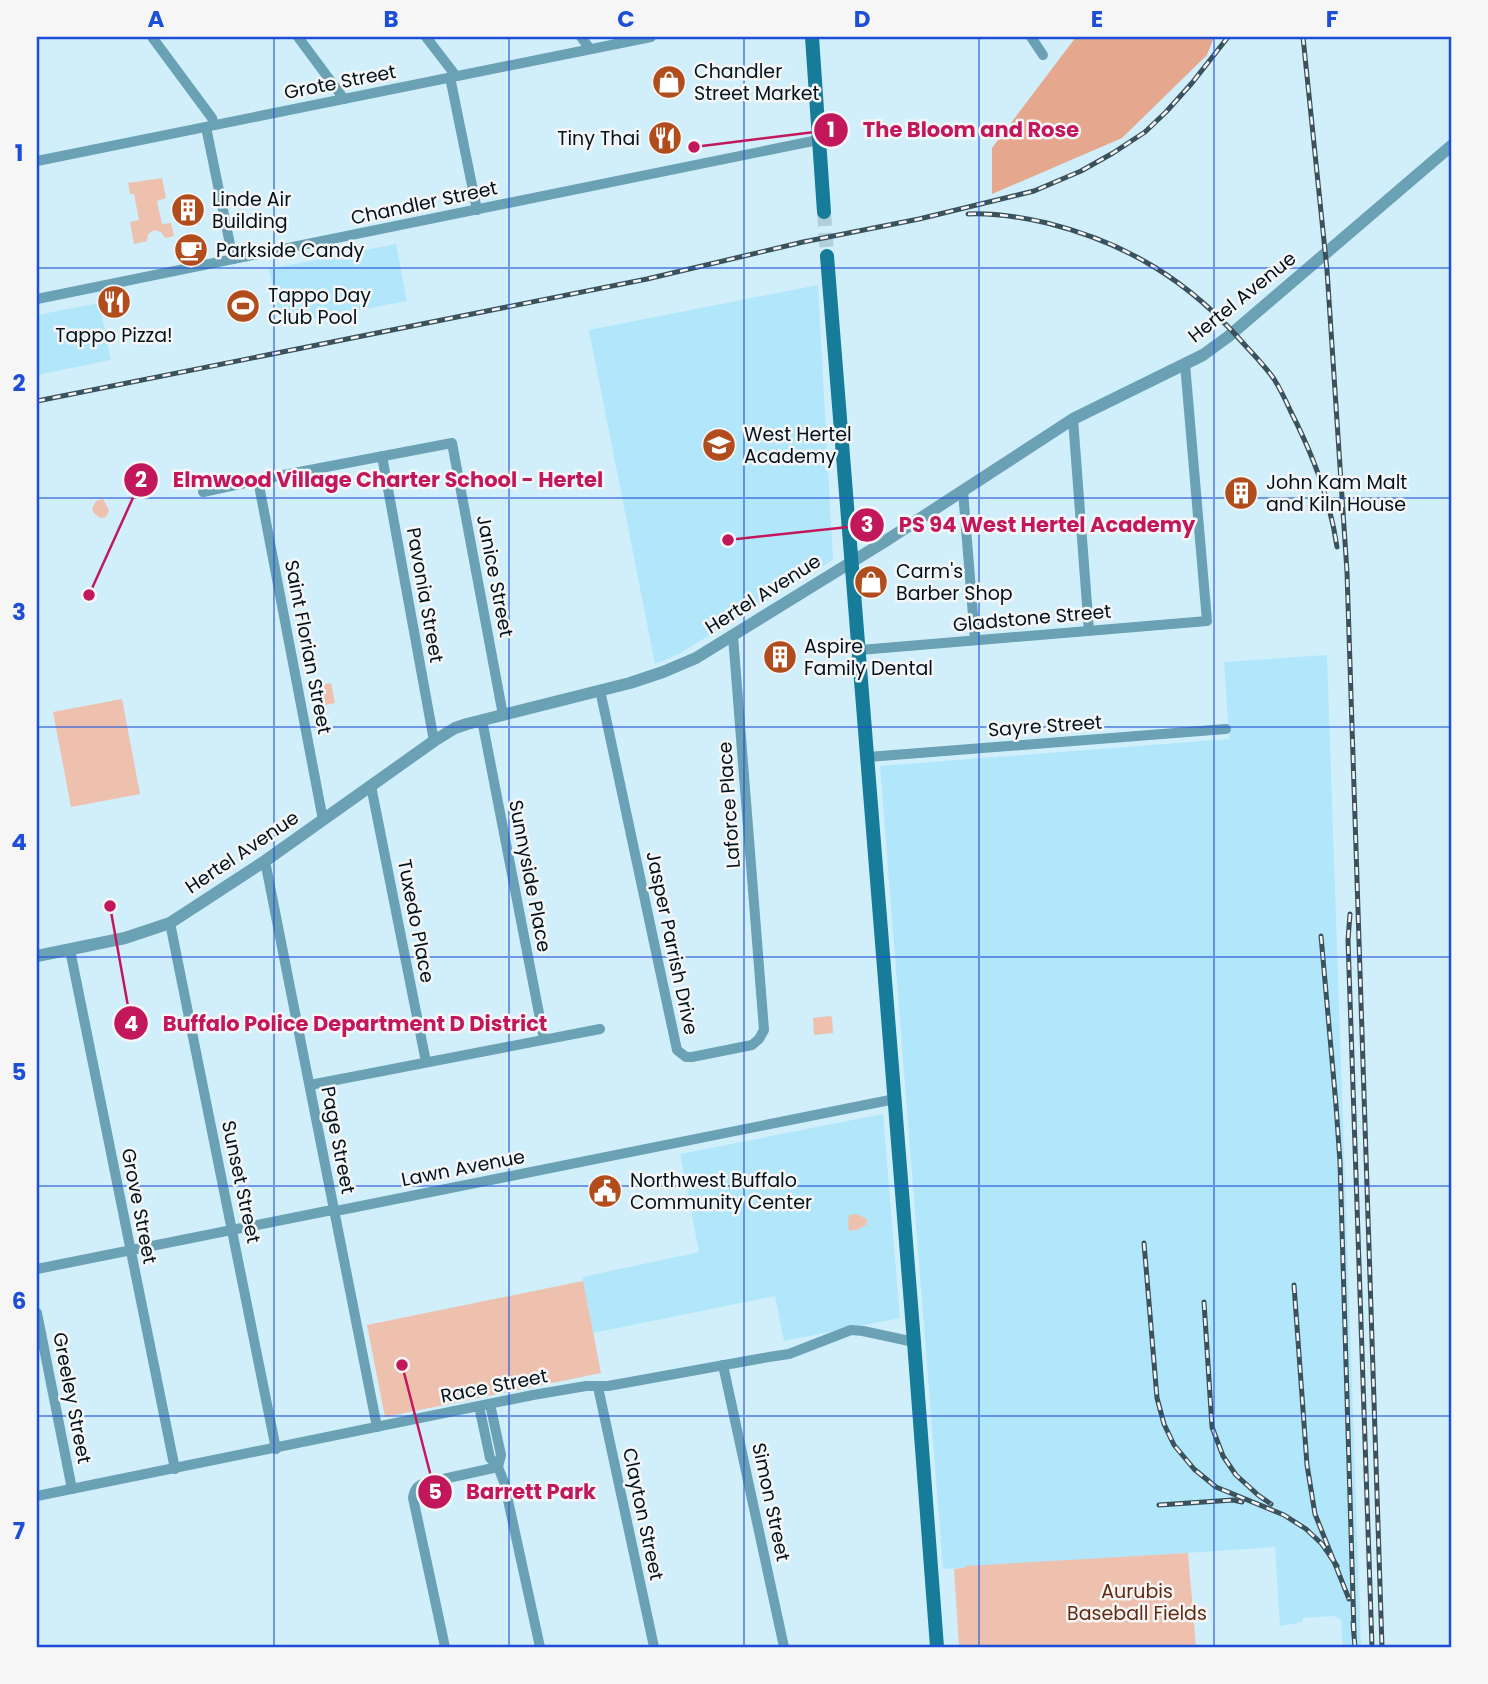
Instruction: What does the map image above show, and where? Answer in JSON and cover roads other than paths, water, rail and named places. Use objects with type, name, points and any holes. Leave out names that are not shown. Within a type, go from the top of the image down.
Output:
[{"type":"main road","points":[[811,37],[824,212]]},
{"type":"main road","points":[[827,256],[937,1647]]},
{"type":"street","points":[[152,37],[212,118],[210,126],[233,260]]},
{"type":"street","points":[[298,37],[344,99]]},
{"type":"street","points":[[426,37],[453,77],[477,210]]},
{"type":"street","points":[[581,37],[590,49]]},
{"type":"street","name":"Grote Street","points":[[37,161],[651,37]]},
{"type":"street","points":[[1031,37],[1043,55]]},
{"type":"street","name":"Chandler Street","points":[[37,299],[818,140]]},
{"type":"street","name":"Hertel Avenue","points":[[37,957],[125,938],[170,923],[265,861],[434,741],[455,729],[663,673],[696,658],[852,563],[1073,419],[1203,355],[1229,336],[1451,146]]},
{"type":"street","name":"Gladstone Street","points":[[860,650],[1207,621],[1185,365]]},
{"type":"street","points":[[1073,419],[1089,631]]},
{"type":"street","name":"Janice Street","points":[[383,456],[452,443],[503,715]]},
{"type":"street","points":[[203,492],[383,456]]},
{"type":"street","name":"Pavonia Street","points":[[383,456],[434,741]]},
{"type":"street","name":"Saint Florian Street","points":[[258,480],[323,820]]},
{"type":"street","points":[[963,491],[975,640]]},
{"type":"street","name":"Laforce Place","points":[[733,636],[760,972]]},
{"type":"street","name":"Jasper Parrish Drive","points":[[600,690],[676,1046],[680,1054],[692,1057],[756,1043],[764,1030],[760,972]]},
{"type":"street","name":"Sunnyside Place","points":[[482,720],[544,1039]]},
{"type":"street","name":"Sayre Street","points":[[868,757],[1226,729]]},
{"type":"street","name":"Tuxedo Place","points":[[370,786],[426,1062]]},
{"type":"street","name":"Page Street","points":[[265,861],[377,1426]]},
{"type":"street","name":"Sunset Street","points":[[170,923],[276,1448]]},
{"type":"street","name":"Grove Street","points":[[70,950],[175,1469]]},
{"type":"street","points":[[310,1085],[600,1029]]},
{"type":"street","name":"Lawn Avenue","points":[[37,1269],[895,1098]]},
{"type":"street","name":"Greeley Street","points":[[37,1313],[72,1489]]},
{"type":"street","name":"Race Street","points":[[37,1496],[485,1405],[789,1354],[851,1330],[914,1342]]},
{"type":"street","name":"Simon Street","points":[[723,1365],[784,1647]]},
{"type":"street","name":"Clayton Street","points":[[598,1387],[654,1647]]},
{"type":"street","points":[[485,1405],[490,1458],[498,1467],[504,1482],[540,1647]]},
{"type":"street","points":[[445,1647],[414,1492],[425,1482],[498,1467]]},
{"type":"tunnel","points":[[824,212],[827,256]]},
{"type":"railway","points":[[37,401],[647,279],[1034,191],[1081,171],[1145,132],[1192,83],[1228,37]]},
{"type":"railway","points":[[1303,37],[1327,270],[1347,572],[1382,1647]]},
{"type":"railway","points":[[968,214],[1018,217],[1076,231],[1104,241],[1155,267],[1201,301],[1259,360],[1279,387],[1320,478],[1337,547]]},
{"type":"railway","points":[[1350,914],[1348,940],[1372,1647]]},
{"type":"railway","points":[[1321,936],[1340,1162],[1354,1632]]},
{"type":"railway","points":[[1144,1243],[1157,1398],[1164,1424],[1174,1445],[1194,1469],[1216,1487],[1284,1515],[1306,1529],[1322,1544],[1337,1566]]},
{"type":"railway","points":[[1294,1285],[1307,1465],[1315,1514],[1349,1599]]},
{"type":"railway","points":[[1204,1302],[1212,1427],[1223,1456],[1236,1475],[1271,1504]]},
{"type":"railway","points":[[1159,1505],[1233,1500],[1242,1502]]},
{"type":"railway","points":[[1353,1623],[1355,1647]]},
{"type":"place","name":"Chandler Street Market","points":[[669,82]]},
{"type":"place","name":"Tiny Thai","points":[[665,138]]},
{"type":"place","name":"The Bloom and Rose","points":[[694,147]]},
{"type":"place","name":"Linde Air Building","points":[[188,210]]},
{"type":"place","name":"Parkside Candy","points":[[191,250]]},
{"type":"place","name":"Tappo Pizza!","points":[[114,302]]},
{"type":"place","name":"Tappo Day Club Pool","points":[[243,306]]},
{"type":"place","name":"West Hertel Academy","points":[[719,445]]},
{"type":"place","name":"John Kam Malt and Kiln House","points":[[1241,493]]},
{"type":"place","name":"PS 94 West Hertel Academy","points":[[728,540]]},
{"type":"place","name":"Carm's Barber Shop","points":[[871,582]]},
{"type":"place","name":"Elmwood Village Charter School - Hertel","points":[[89,595]]},
{"type":"place","name":"Aspire Family Dental","points":[[780,657]]},
{"type":"place","name":"Buffalo Police Department D District","points":[[110,906]]},
{"type":"place","name":"Northwest Buffalo Community Center","points":[[605,1191]]},
{"type":"place","name":"Barrett Park","points":[[402,1365]]},
{"type":"park label","name":"Aurubis Baseball Fields","points":[[1137,1602]]}]
